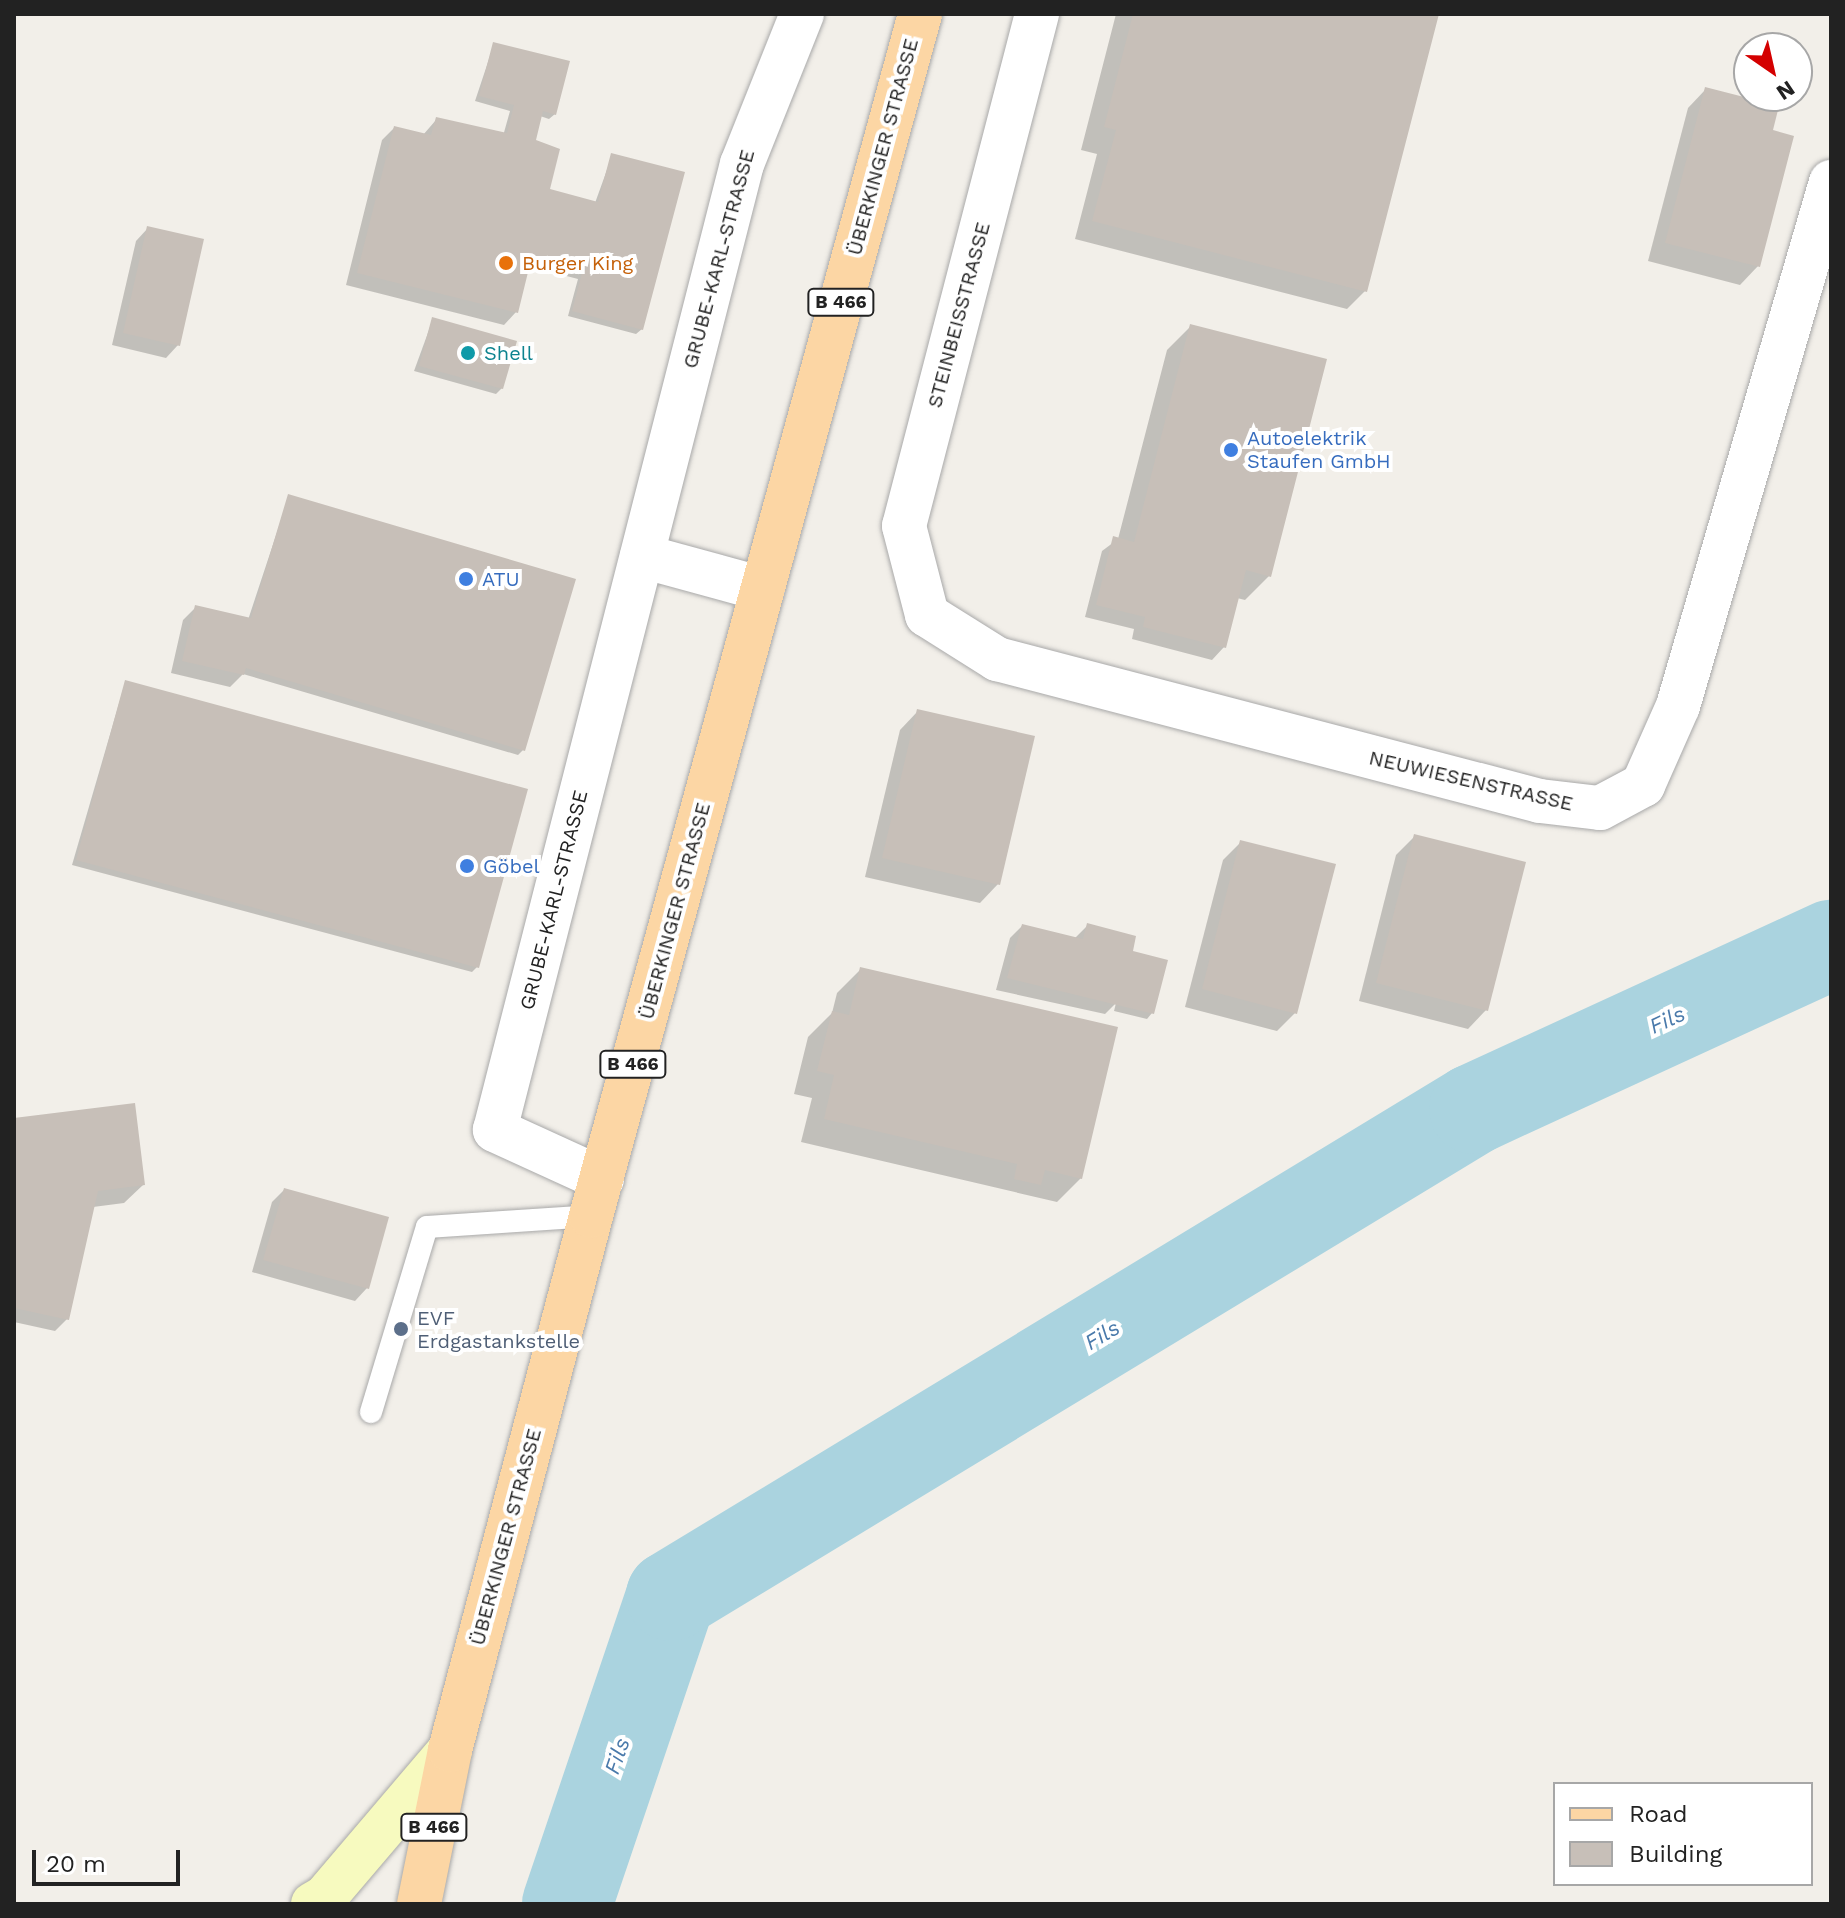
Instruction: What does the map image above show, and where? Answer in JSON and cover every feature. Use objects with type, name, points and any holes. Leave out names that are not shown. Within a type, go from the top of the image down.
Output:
[{"type":"main road","name":"ÜBERKINGER STRASSE","points":[[419,1904],[450,1750],[596,1197],[920,14]]},
{"type":"main road","points":[[313,1904],[325,1897],[450,1750]]},
{"type":"street","name":"GRUBE-KARL-STRASSE","points":[[596,1197],[495,1130],[742,164],[802,14]]},
{"type":"street","name":"STEINBEISSTRASSE","points":[[927,615],[904,526],[1037,14]]},
{"type":"street","name":"NEUWIESENSTRASSE","points":[[927,615],[997,659],[1540,801],[1600,808],[1643,785],[1678,706],[1831,182]]},
{"type":"street","points":[[642,556],[763,589]]},
{"type":"lane","points":[[371,1412],[427,1227],[596,1197]]},
{"type":"building","points":[[1133,14],[1439,14],[1367,292],[1092,221],[1116,130],[1104,127]]},
{"type":"building","points":[[493,42],[570,61],[556,115],[543,111],[536,140],[560,149],[550,189],[598,202],[611,153],[685,172],[643,330],[572,311],[582,273],[531,260],[518,313],[357,273],[394,126],[431,135],[436,117],[507,133],[514,105],[479,96]]},
{"type":"building","points":[[1705,87],[1733,94],[1733,112],[1778,112],[1773,130],[1794,136],[1760,267],[1665,243]]},
{"type":"building","points":[[147,226],[204,239],[180,346],[123,333]]},
{"type":"building","name":"Shell","points":[[432,317],[517,341],[503,389],[419,366]]},
{"type":"building","name":"Autoelektrik Staufen GmbH","points":[[1190,324],[1327,359],[1271,577],[1246,570],[1226,648],[1143,627],[1145,617],[1096,605],[1113,536],[1134,542]]},
{"type":"building","points":[[288,494],[576,579],[525,751],[246,668],[244,675],[182,661],[195,605],[251,618]]},
{"type":"building","points":[[125,680],[528,789],[479,968],[76,860]]},
{"type":"building","points":[[917,709],[1035,736],[1000,885],[882,858]]},
{"type":"building","points":[[1414,834],[1526,862],[1488,1011],[1376,983]]},
{"type":"building","points":[[1240,840],[1336,864],[1297,1014],[1202,989]]},
{"type":"building","points":[[1087,923],[1136,936],[1133,951],[1168,960],[1154,1014],[1007,978],[1022,924],[1083,939]]},
{"type":"building","points":[[860,967],[1118,1027],[1082,1179],[1045,1170],[1041,1185],[1014,1179],[1017,1164],[824,1119],[834,1075],[817,1071],[832,1011],[849,1015]]},
{"type":"building","points":[[135,1103],[145,1185],[98,1191],[69,1320],[14,1308],[14,1118]]},
{"type":"building","points":[[284,1188],[389,1217],[369,1289],[263,1260]]},
{"type":"waterway","name":"Fils","points":[[567,1904],[671,1596],[1474,1109],[1831,945]]},
{"type":"place","name":"Burger King","points":[[506,263]]},
{"type":"place","name":"Shell","points":[[468,353]]},
{"type":"place","name":"Autoelektrik Staufen GmbH","points":[[1231,450]]},
{"type":"place","name":"ATU","points":[[466,579]]},
{"type":"place","name":"Göbel","points":[[467,866]]},
{"type":"place","name":"EVF Erdgastankstelle","points":[[401,1329]]}]
